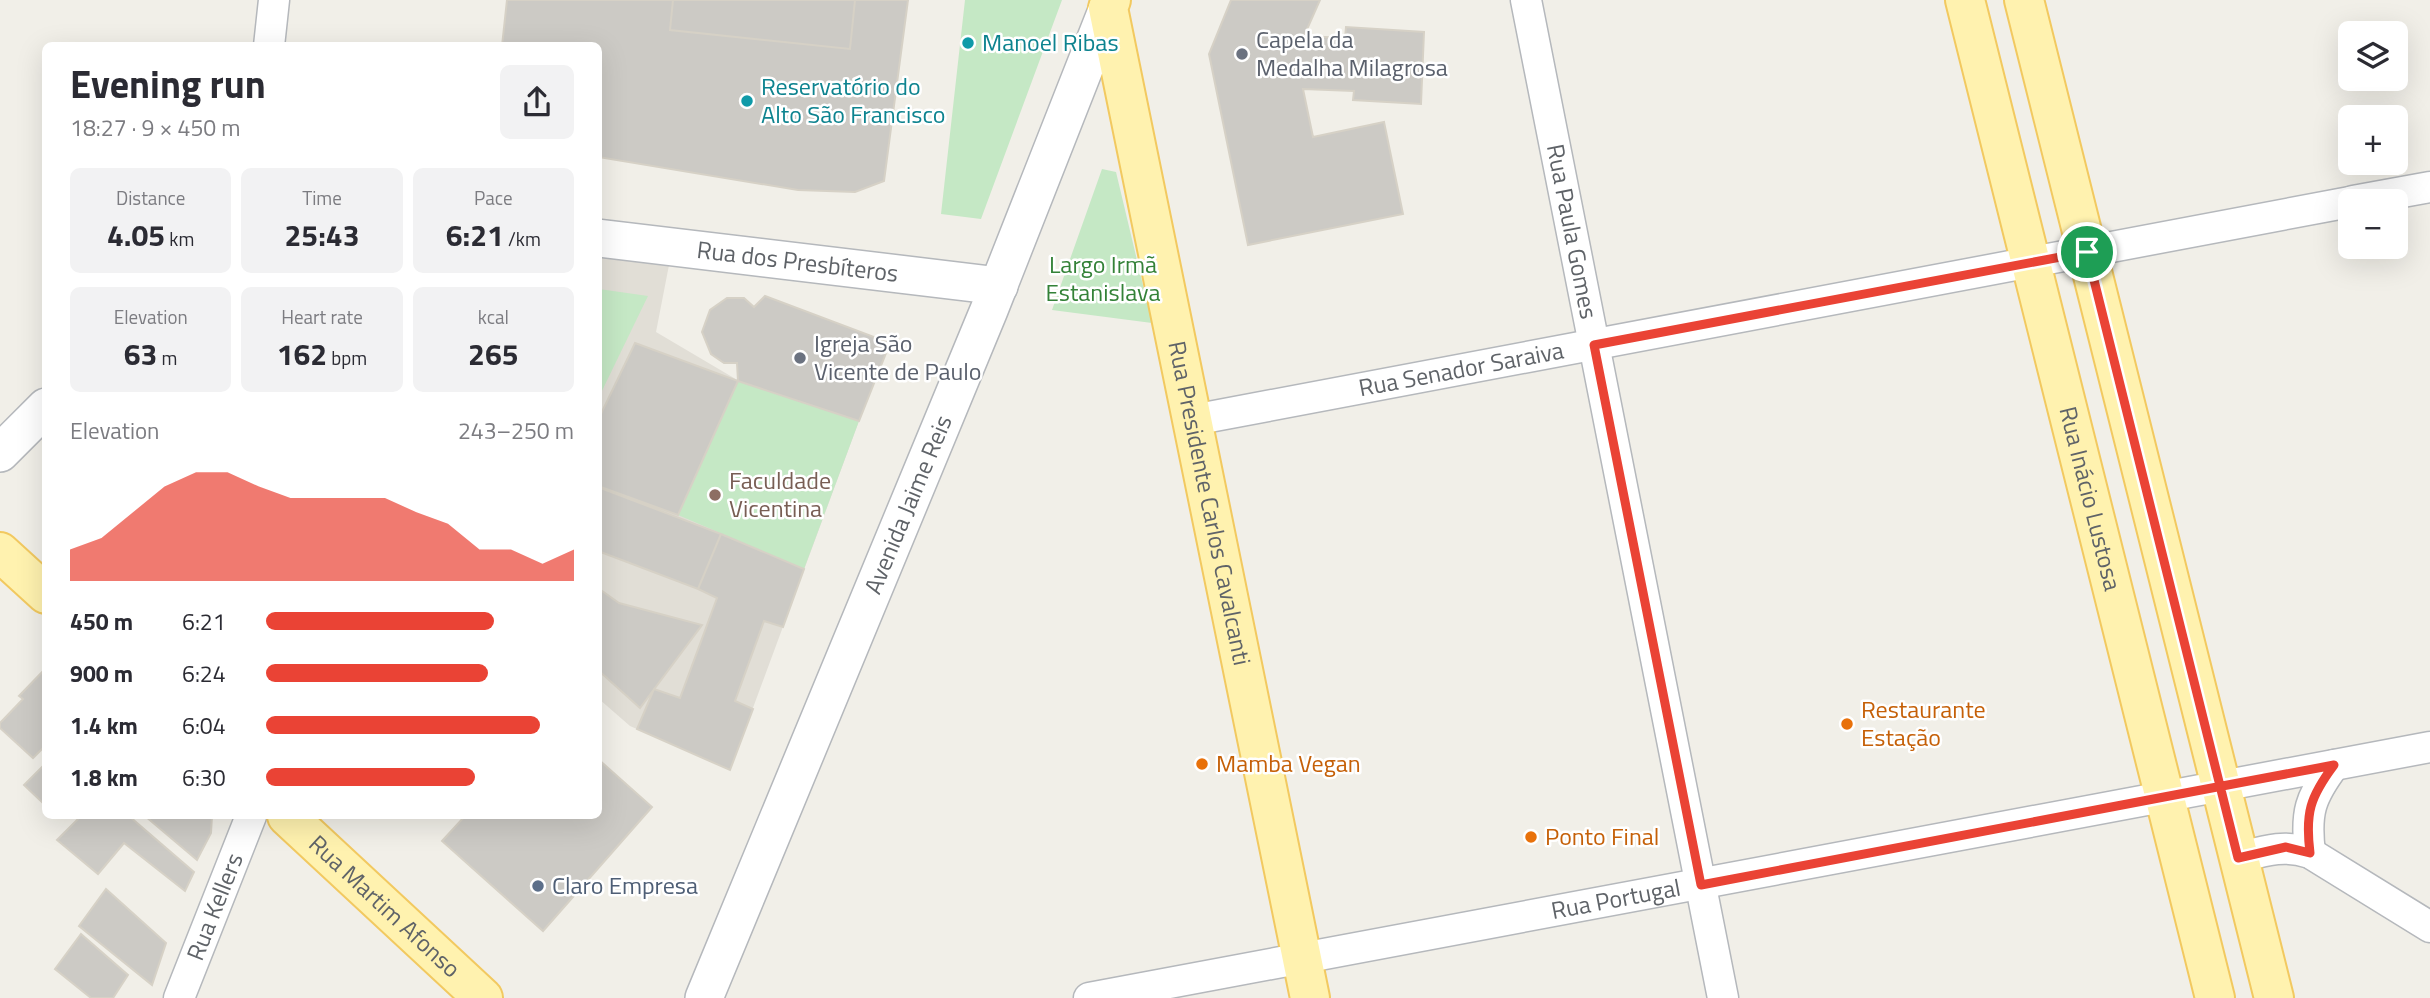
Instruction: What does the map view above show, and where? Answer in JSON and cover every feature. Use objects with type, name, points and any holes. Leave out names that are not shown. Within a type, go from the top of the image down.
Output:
[{"type":"main road","name":"Rua Inácio Lustosa","points":[[1965,0],[2215,998]]},
{"type":"main road","points":[[2024,0],[2274,998]]},
{"type":"main road","name":"Rua Presidente Carlos Cavalcanti","points":[[1110,4],[1310,998]]},
{"type":"main road","points":[[0,552],[42,590]]},
{"type":"main road","name":"Rua Martim Afonso","points":[[290,819],[483,998]]},
{"type":"street","points":[[269,42],[274,0]]},
{"type":"street","name":"Rua Paula Gomes","points":[[1526,0],[1723,998]]},
{"type":"street","name":"Avenida Jaime Reis","points":[[704,998],[999,286],[1110,4]]},
{"type":"street","name":"Rua Senador Saraiva","points":[[2408,191],[2430,187]]},
{"type":"street","name":"Rua Senador Saraiva","points":[[1193,420],[2338,205]]},
{"type":"street","name":"Rua dos Presbíteros","points":[[602,239],[999,286]]},
{"type":"street","points":[[0,453],[42,411]]},
{"type":"street","name":"Rua Portugal","points":[[1089,998],[2430,747]]},
{"type":"street","points":[[2310,853],[2306,827],[2310,806],[2317,788],[2334,765]]},
{"type":"street","name":"Rua Kellers","points":[[179,998],[250,819]]},
{"type":"street","points":[[2238,858],[2286,847],[2310,853],[2430,927]]},
{"type":"shaded area","name":"Faculdade Vicentina","points":[[602,255],[669,265],[656,332],[739,381],[859,421],[730,770],[630,726],[602,702]]},
{"type":"green space","points":[[965,0],[1062,0],[981,219],[941,214]]},
{"type":"green space","name":"Largo Irmã Estanislava","points":[[1102,169],[1116,172],[1152,323],[1052,310]]},
{"type":"green space","points":[[602,290],[648,296],[602,391]]},
{"type":"green space","points":[[738,381],[859,421],[804,569],[678,515]]},
{"type":"building","name":"Reservatório do Alto São Francisco","points":[[507,0],[908,0],[884,181],[855,192],[798,190],[602,158],[602,42],[502,42]]},
{"type":"building","points":[[673,0],[855,0],[850,49],[670,30]]},
{"type":"building","points":[[1231,0],[1320,0],[1304,36],[1345,38],[1346,27],[1424,32],[1421,104],[1353,100],[1354,91],[1303,89],[1313,137],[1384,122],[1403,214],[1248,245],[1209,54]]},
{"type":"building","name":"Igreja São Vicente de Paulo","points":[[765,296],[890,343],[859,421],[738,381],[737,363],[724,363],[711,354],[702,332],[710,310],[727,298],[744,298],[754,307]]},
{"type":"building","points":[[635,343],[738,381],[678,515],[602,487],[602,412]]},
{"type":"building","points":[[602,489],[721,534],[698,589],[602,553]]},
{"type":"building","points":[[721,534],[804,569],[783,627],[764,621],[735,701],[753,709],[730,770],[637,729],[654,689],[680,698],[717,598],[698,589]]},
{"type":"building","points":[[602,591],[619,603],[702,625],[640,708],[602,674]]},
{"type":"building","points":[[42,672],[42,749],[33,758],[0,728],[0,723],[23,699],[19,696]]},
{"type":"building","name":"Claro Empresa","points":[[602,763],[652,807],[543,931],[442,841],[462,819],[602,819]]},
{"type":"building","points":[[42,767],[42,802],[24,785]]},
{"type":"building","points":[[78,819],[132,819],[194,872],[185,891],[124,843],[98,874],[57,840]]},
{"type":"building","points":[[149,819],[212,819],[211,833],[197,860]]},
{"type":"building","points":[[106,889],[166,943],[152,985],[79,926]]},
{"type":"building","points":[[81,934],[128,975],[113,998],[91,998],[55,969]]},
{"type":"place","name":"Manoel Ribas","points":[[968,43]]},
{"type":"place","name":"Capela da Medalha Milagrosa","points":[[1242,54]]},
{"type":"place","name":"Reservatório do Alto São Francisco","points":[[747,101]]},
{"type":"place","name":"Igreja São Vicente de Paulo","points":[[800,358]]},
{"type":"place","name":"Faculdade Vicentina","points":[[715,495]]},
{"type":"place","name":"Restaurante Estação","points":[[1847,724]]},
{"type":"place","name":"Mamba Vegan","points":[[1202,764]]},
{"type":"place","name":"Ponto Final","points":[[1531,837]]},
{"type":"place","name":"Claro Empresa","points":[[538,886]]},
{"type":"route","points":[[2087,252],[1594,345],[1701,885],[2220,786],[2334,765],[2317,788],[2310,806],[2306,827],[2310,853],[2286,847],[2238,858],[2220,786],[2154,519],[2087,252]]}]
